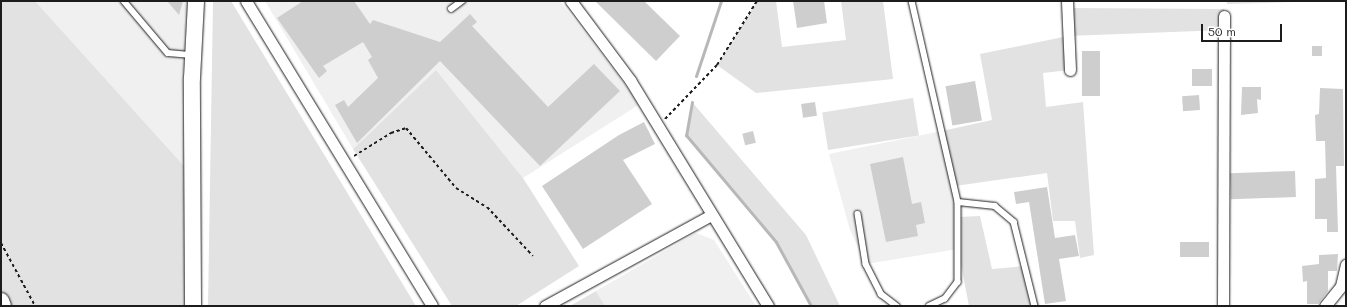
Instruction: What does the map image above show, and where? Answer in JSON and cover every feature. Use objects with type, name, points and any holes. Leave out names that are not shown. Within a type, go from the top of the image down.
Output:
[{"type":"street","points":[[193,306],[193,55],[196,1]]},
{"type":"street","points":[[246,1],[432,306]]},
{"type":"street","points":[[571,1],[630,80],[711,215],[768,306]]},
{"type":"street","points":[[1067,1],[1070,70]]},
{"type":"street","points":[[1223,306],[1224,16]]},
{"type":"street","points":[[545,306],[711,215]]},
{"type":"street","points":[[1325,306],[1341,286],[1346,265]]},
{"type":"street","points":[[1,302],[3,306]]},
{"type":"lane","points":[[124,1],[168,53],[193,55]]},
{"type":"lane","points":[[451,9],[462,1]]},
{"type":"lane","points":[[912,1],[958,202],[958,282],[945,299],[930,306]]},
{"type":"lane","points":[[958,202],[995,206],[1014,222],[1035,306]]},
{"type":"lane","points":[[858,214],[866,264],[881,294],[896,306]]},
{"type":"path","points":[[658,127],[717,65],[757,1]]},
{"type":"path","points":[[344,162],[391,133],[406,128],[456,188],[487,207],[533,256]]},
{"type":"path","points":[[1,243],[35,306]]},
{"type":"shaded area","points":[[1,1],[35,1],[184,166],[187,306],[10,306],[1,290]]},
{"type":"shaded area","points":[[35,1],[188,1],[183,71],[184,166]]},
{"type":"shaded area","points":[[213,1],[231,1],[416,306],[208,306]]},
{"type":"shaded area","points":[[265,1],[560,1],[640,104],[523,178],[436,70],[353,149]]},
{"type":"shaded area","points":[[757,1],[776,1],[782,47],[846,40],[841,1],[883,1],[893,79],[756,93],[717,65]]},
{"type":"shaded area","points":[[1227,1],[1326,1],[1227,4]]},
{"type":"shaded area","points":[[1067,8],[1224,9],[1224,30],[1068,36]]},
{"type":"shaded area","points":[[1068,36],[1070,70],[1043,73],[1046,107],[1083,102],[1094,255],[1080,258],[1075,221],[1053,221],[1047,173],[955,186],[942,131],[992,120],[980,54]]},
{"type":"shaded area","points":[[436,70],[523,178],[579,266],[516,306],[452,306],[353,149]]},
{"type":"shaded area","points":[[913,98],[919,136],[828,150],[822,112]]},
{"type":"shaded area","points":[[692,102],[806,235],[840,306],[811,306],[776,242],[686,135]]},
{"type":"shaded area","points":[[942,131],[958,202],[958,249],[866,264],[850,230],[829,154]]},
{"type":"shaded area","points":[[980,216],[992,269],[1025,266],[1035,306],[969,306],[958,249],[958,217]]},
{"type":"shaded area","points":[[696,233],[714,240],[756,306],[605,306],[596,291]]},
{"type":"shaded area","points":[[596,291],[605,306],[570,306]]},
{"type":"building","points":[[167,1],[183,1],[179,15]]},
{"type":"building","points":[[303,1],[354,1],[370,24],[373,20],[440,42],[470,14],[477,22],[472,26],[548,107],[594,64],[620,91],[540,166],[440,61],[357,143],[335,105],[344,100],[348,107],[378,78],[368,60],[372,57],[363,42],[323,66],[327,71],[319,78],[277,18]]},
{"type":"building","points":[[595,1],[644,1],[680,36],[656,61]]},
{"type":"building","points":[[793,1],[824,1],[827,23],[797,28]]},
{"type":"building","points":[[1312,46],[1322,46],[1322,56],[1312,56]]},
{"type":"building","points":[[1082,51],[1100,51],[1100,96],[1082,96]]},
{"type":"building","points":[[1192,69],[1212,69],[1212,86],[1192,86]]},
{"type":"building","points":[[975,81],[982,120],[952,126],[945,86]]},
{"type":"building","points":[[1242,87],[1261,87],[1261,100],[1257,99],[1258,113],[1241,115]]},
{"type":"building","points":[[1320,88],[1343,89],[1344,166],[1336,166],[1338,232],[1327,232],[1327,219],[1315,219],[1315,179],[1326,178],[1325,141],[1316,141],[1315,115],[1319,114]]},
{"type":"building","points":[[1199,95],[1200,110],[1183,111],[1182,96]]},
{"type":"building","points":[[815,102],[817,116],[803,118],[801,104]]},
{"type":"building","points":[[644,122],[655,144],[623,160],[652,204],[583,249],[542,186],[619,135]]},
{"type":"building","points":[[753,131],[756,143],[745,145],[742,134]]},
{"type":"building","points":[[903,157],[912,204],[921,202],[925,223],[916,225],[918,236],[886,242],[870,164]]},
{"type":"building","points":[[1295,171],[1296,197],[1231,199],[1230,173]]},
{"type":"building","points":[[1047,187],[1055,238],[1075,235],[1079,256],[1059,259],[1066,301],[1045,304],[1029,202],[1016,204],[1014,192]]},
{"type":"building","points":[[1180,242],[1209,242],[1209,257],[1180,257]]},
{"type":"building","points":[[1338,254],[1337,271],[1328,271],[1328,291],[1318,304],[1307,304],[1307,281],[1303,282],[1302,266],[1319,264],[1319,255]]},
{"type":"waterway","points":[[696,76],[721,1]]},
{"type":"waterway","points":[[692,102],[686,135],[776,242],[811,306]]}]
